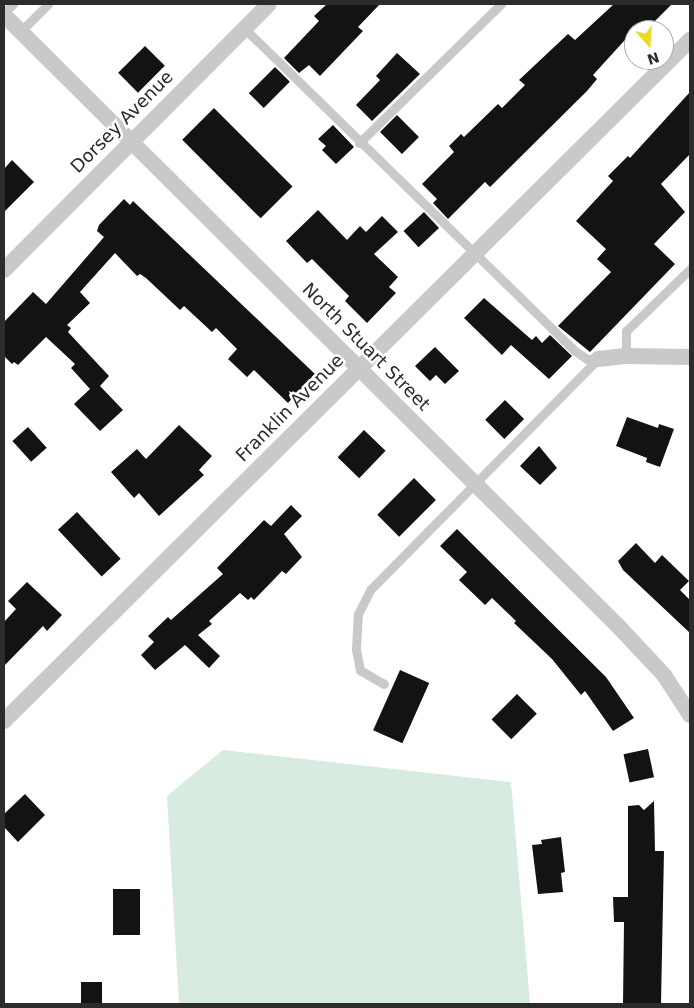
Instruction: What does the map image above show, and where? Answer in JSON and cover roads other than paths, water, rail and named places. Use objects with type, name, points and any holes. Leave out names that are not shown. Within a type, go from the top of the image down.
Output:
[{"type":"street","name":"Dorsey Avenue","points":[[4,270],[131,140],[269,4]]},
{"type":"street","name":"North Stuart Street","points":[[4,14],[619,627],[664,675],[690,715]]},
{"type":"street","name":"Franklin Avenue","points":[[4,721],[690,40]]},
{"type":"street","points":[[598,359],[626,356],[690,357]]},
{"type":"lane","points":[[4,14],[13,4]]},
{"type":"lane","points":[[20,32],[48,4]]},
{"type":"lane","points":[[359,143],[501,4]]},
{"type":"lane","points":[[244,28],[473,255],[575,351],[587,359],[598,359]]},
{"type":"lane","points":[[626,356],[626,331],[690,269]]},
{"type":"lane","points":[[384,684],[360,670],[356,649],[358,614],[371,589],[476,485],[598,359]]}]
